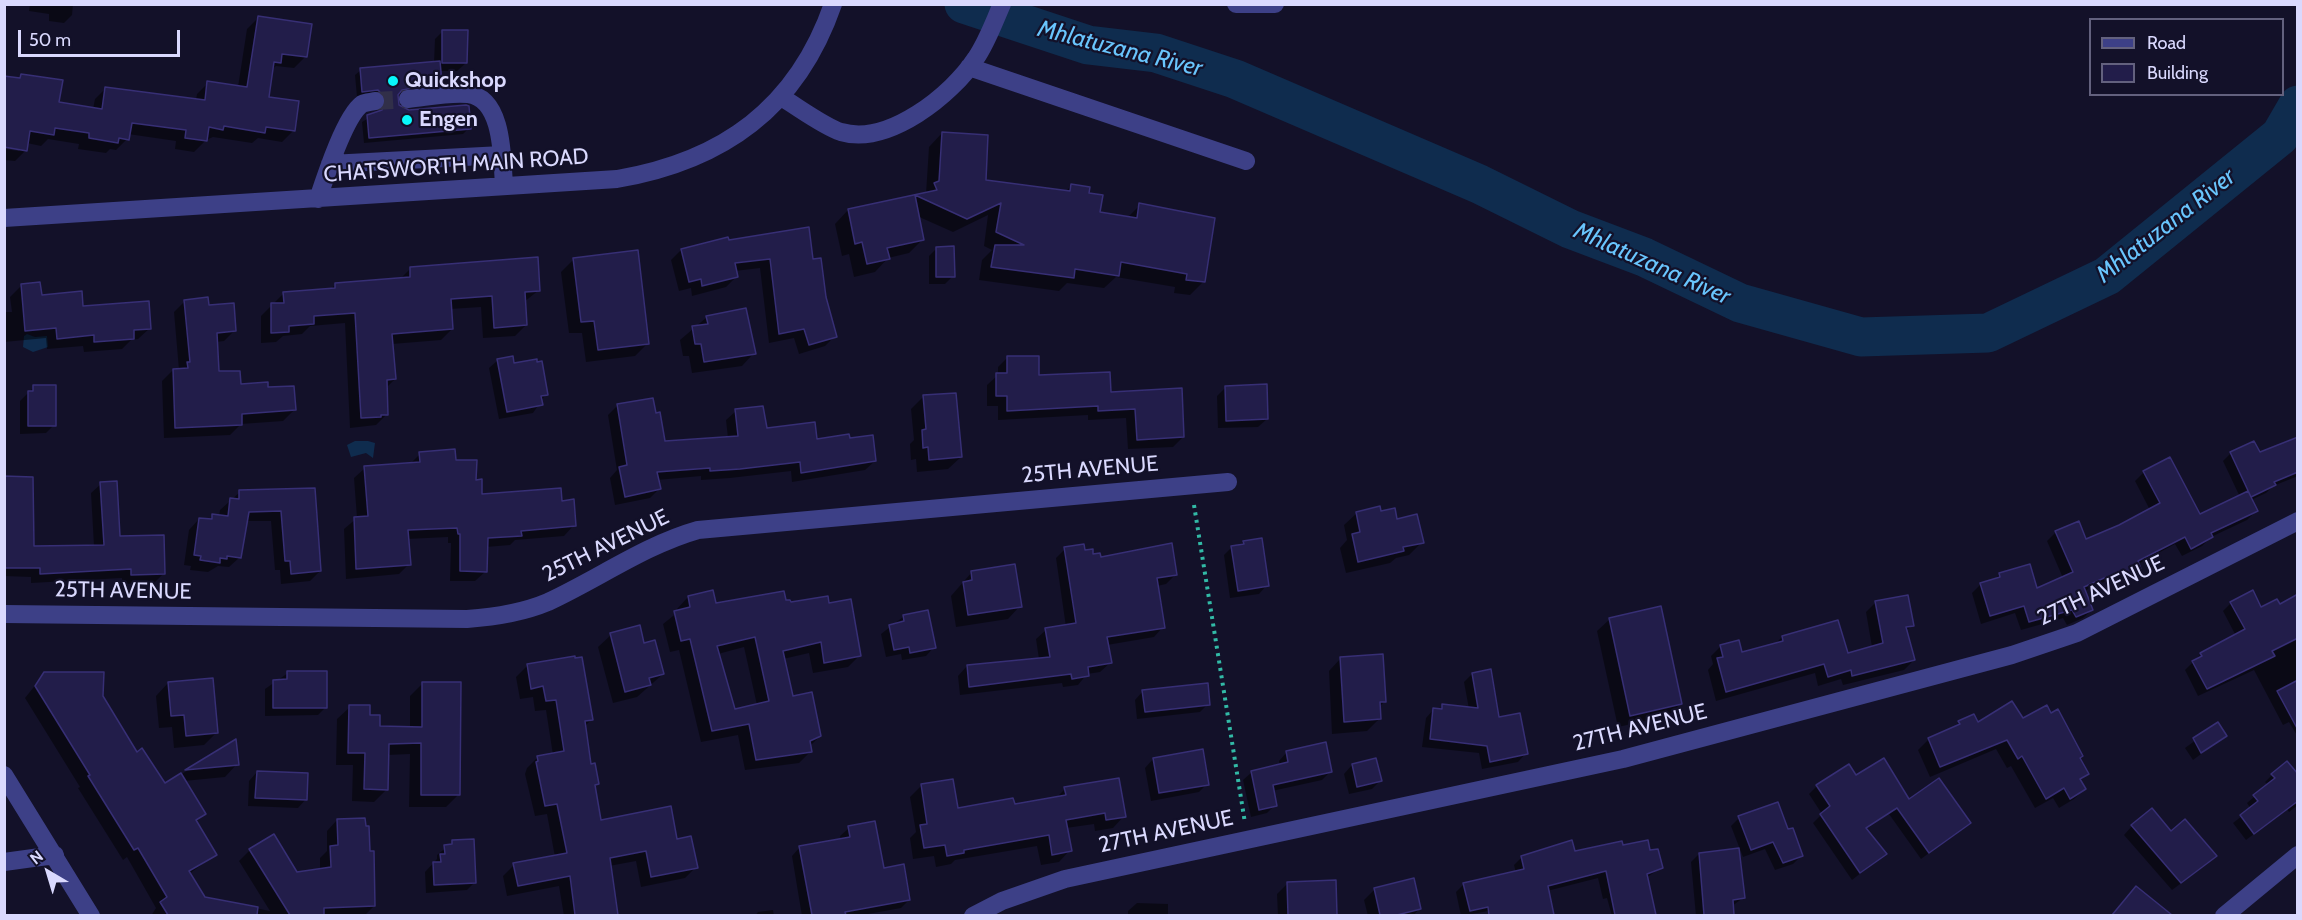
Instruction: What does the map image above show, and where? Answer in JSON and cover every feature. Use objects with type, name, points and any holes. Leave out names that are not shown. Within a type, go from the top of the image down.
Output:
[{"type":"street","points":[[781,97],[841,132],[867,133],[896,126],[921,112],[947,91],[973,62],[1002,4]]},
{"type":"street","points":[[1236,4],[1275,4]]},
{"type":"street","name":"CHATSWORTH MAIN ROAD","points":[[4,218],[617,179],[654,173],[717,148],[751,125],[781,97],[809,60],[830,12]]},
{"type":"street","points":[[973,62],[1246,160]]},
{"type":"street","points":[[408,99],[467,94],[477,96],[486,102],[498,126],[504,186]]},
{"type":"street","points":[[318,199],[330,164],[357,110],[364,103],[375,101]]},
{"type":"street","points":[[330,164],[502,155]]},
{"type":"street","name":"25TH AVENUE","points":[[4,614],[467,619],[497,617],[547,602],[665,542],[698,530],[1228,482]]},
{"type":"street","name":"27TH AVENUE","points":[[973,915],[1002,900],[1065,879],[1623,759],[2012,656],[2077,633],[2298,521]]},
{"type":"street","points":[[4,775],[91,915]]},
{"type":"street","points":[[4,862],[55,855]]},
{"type":"street","points":[[2224,915],[2298,855]]},
{"type":"path","points":[[1191,485],[1247,839]]},
{"type":"water","points":[[27,334],[35,337],[47,336],[48,347],[33,352],[23,347],[24,336]]},
{"type":"water","points":[[355,441],[375,443],[373,458],[366,453],[351,457],[347,445]]},
{"type":"building","points":[[258,16],[312,24],[307,57],[282,54],[281,63],[274,62],[269,97],[299,101],[295,131],[266,127],[265,133],[224,126],[223,130],[209,127],[207,141],[185,138],[186,130],[132,123],[129,140],[119,138],[118,143],[89,138],[89,133],[55,128],[54,135],[30,131],[27,151],[4,147],[4,76],[20,78],[21,74],[63,80],[59,102],[102,109],[105,87],[205,100],[207,81],[247,87]]},
{"type":"building","points":[[442,30],[468,30],[467,63],[442,63]]},
{"type":"building","points":[[440,61],[442,83],[402,90],[398,95],[399,105],[409,110],[469,106],[471,129],[369,138],[367,115],[382,110],[386,99],[378,90],[362,92],[360,68]]},
{"type":"building","points":[[942,132],[988,135],[986,180],[1070,191],[1071,184],[1090,187],[1089,193],[1103,195],[1100,212],[1137,218],[1139,203],[1215,218],[1205,282],[1186,280],[1187,274],[1121,262],[1119,276],[1075,269],[1074,278],[991,267],[995,245],[1024,245],[996,232],[1001,203],[967,219],[915,195],[924,240],[887,248],[890,259],[867,264],[862,242],[855,244],[848,209],[937,190],[934,183],[939,181]]},
{"type":"building","points":[[809,227],[813,259],[821,258],[826,297],[837,337],[809,345],[804,329],[779,334],[770,259],[735,263],[738,277],[702,286],[701,279],[689,282],[681,249],[728,237],[729,240]]},
{"type":"building","points":[[954,246],[955,277],[936,277],[936,247]]},
{"type":"building","points":[[638,250],[649,344],[598,350],[594,321],[581,322],[573,258]]},
{"type":"building","points":[[538,257],[540,291],[525,292],[527,325],[494,328],[492,296],[451,299],[453,329],[392,334],[396,379],[387,380],[388,415],[381,415],[381,417],[361,418],[355,313],[314,316],[314,324],[289,326],[289,332],[271,333],[271,303],[284,303],[283,292],[335,288],[335,283],[410,277],[410,267]]},
{"type":"building","points":[[40,282],[42,295],[82,291],[83,306],[149,301],[151,329],[134,330],[134,339],[94,342],[94,335],[57,339],[56,328],[25,331],[21,284]]},
{"type":"building","points":[[208,297],[209,305],[234,303],[236,331],[217,333],[219,371],[240,371],[241,384],[268,382],[268,387],[294,386],[296,410],[242,414],[242,425],[175,428],[173,369],[188,368],[187,362],[190,362],[184,300]]},
{"type":"building","points":[[746,308],[756,354],[704,362],[701,344],[695,344],[692,326],[708,324],[706,316]]},
{"type":"building","points":[[513,356],[514,363],[537,359],[537,362],[542,361],[548,395],[541,396],[543,405],[507,412],[497,359]]},
{"type":"building","points":[[1007,356],[1039,356],[1039,375],[1110,372],[1111,392],[1182,388],[1184,437],[1137,440],[1135,409],[1098,411],[1098,406],[1007,411],[1007,396],[996,396],[996,373],[1007,373]]},
{"type":"building","points":[[1267,384],[1268,419],[1226,421],[1225,386]]},
{"type":"building","points":[[33,385],[56,385],[56,426],[28,426],[28,391],[33,391]]},
{"type":"building","points":[[956,393],[962,457],[929,460],[928,447],[923,448],[922,430],[926,429],[923,395]]},
{"type":"building","points":[[653,398],[656,413],[660,412],[665,441],[738,436],[735,409],[763,406],[767,428],[815,422],[817,439],[849,434],[850,438],[873,435],[876,461],[801,473],[800,462],[740,469],[710,471],[710,468],[657,472],[661,489],[625,497],[619,467],[627,465],[617,404]]},
{"type":"building","points":[[2298,437],[2298,472],[2274,482],[2276,485],[2251,497],[2230,452],[2254,441],[2260,452]]},
{"type":"building","points":[[455,449],[456,460],[477,460],[476,480],[482,479],[482,494],[561,488],[562,501],[574,499],[576,526],[521,531],[522,536],[488,538],[487,572],[460,571],[460,534],[457,528],[408,530],[411,565],[356,569],[354,517],[368,516],[364,466],[420,462],[419,452]]},
{"type":"building","points":[[2170,457],[2200,514],[2248,491],[2258,511],[2211,533],[2213,537],[2191,549],[2185,537],[2138,561],[2141,569],[2129,575],[2122,570],[2084,587],[2093,610],[2076,617],[2072,610],[2029,622],[2024,606],[1990,616],[1980,583],[2000,577],[1999,573],[2030,564],[2037,588],[2073,572],[2055,531],[2079,521],[2086,539],[2119,525],[2160,503],[2143,471]]},
{"type":"building","points":[[4,476],[33,477],[34,546],[104,545],[100,482],[117,481],[120,536],[164,535],[165,574],[131,575],[131,569],[40,574],[40,568],[4,568]]},
{"type":"building","points":[[315,488],[321,571],[291,574],[290,561],[285,561],[281,511],[249,512],[241,558],[227,556],[227,559],[220,558],[220,563],[200,560],[201,556],[194,555],[199,518],[212,519],[212,514],[228,516],[230,498],[239,499],[239,490]]},
{"type":"building","points":[[1380,506],[1381,511],[1395,508],[1397,519],[1417,514],[1424,543],[1403,547],[1404,551],[1358,562],[1352,534],[1360,532],[1356,512]]},
{"type":"building","points":[[1262,538],[1269,586],[1238,591],[1231,546],[1244,544],[1243,541]]},
{"type":"building","points":[[1172,543],[1177,575],[1157,578],[1165,628],[1107,637],[1112,663],[1088,667],[1089,676],[1072,679],[1071,674],[969,687],[967,665],[1050,657],[1045,628],[1076,623],[1064,547],[1084,544],[1085,550],[1093,549],[1093,554],[1100,553],[1101,557]]},
{"type":"building","points":[[1015,564],[1022,607],[968,615],[963,582],[972,580],[971,571]]},
{"type":"building","points":[[713,590],[716,603],[784,591],[786,600],[791,602],[828,596],[829,603],[851,599],[861,656],[824,663],[821,642],[783,651],[793,696],[812,692],[821,736],[810,741],[812,752],[756,760],[749,724],[712,731],[690,639],[681,641],[674,611],[690,607],[688,596]],"holes":[[[755,637],[769,701],[735,709],[717,646]]]},
{"type":"building","points":[[2253,590],[2261,607],[2277,599],[2280,604],[2298,594],[2298,638],[2272,651],[2275,656],[2207,689],[2192,661],[2202,656],[2200,653],[2245,629],[2230,602]]},
{"type":"building","points":[[1908,595],[1914,626],[1906,627],[1915,660],[1852,676],[1851,670],[1828,677],[1824,664],[1726,692],[1717,658],[1723,657],[1720,645],[1739,640],[1742,652],[1783,641],[1782,636],[1838,620],[1848,653],[1883,643],[1875,601]]},
{"type":"building","points":[[1661,606],[1682,704],[1630,716],[1609,618]]},
{"type":"building","points":[[928,610],[936,648],[910,653],[909,647],[894,650],[889,625],[904,621],[903,615]]},
{"type":"building","points":[[640,625],[644,643],[655,640],[664,674],[649,678],[651,685],[625,692],[610,633]]},
{"type":"building","points":[[1383,654],[1386,702],[1380,702],[1381,719],[1344,722],[1340,657]]},
{"type":"building","points":[[575,656],[575,658],[582,657],[593,720],[585,721],[591,764],[595,763],[599,784],[595,785],[601,820],[671,806],[677,839],[691,836],[698,868],[651,877],[646,851],[610,858],[618,915],[575,915],[570,876],[518,886],[513,863],[567,853],[557,804],[545,806],[536,762],[538,761],[537,756],[564,751],[556,700],[546,701],[543,686],[531,689],[527,664]]},
{"type":"building","points":[[1491,669],[1499,717],[1520,713],[1528,754],[1490,762],[1487,746],[1430,739],[1433,708],[1442,709],[1442,704],[1478,708],[1472,673]]},
{"type":"building","points":[[287,671],[327,671],[327,708],[273,708],[273,680],[287,679]]},
{"type":"building","points":[[44,672],[104,672],[103,696],[137,752],[142,748],[165,783],[181,773],[206,814],[196,820],[217,855],[189,871],[205,897],[258,907],[257,915],[168,915],[160,902],[167,897],[138,848],[134,850],[35,686]]},
{"type":"building","points":[[213,678],[218,733],[186,736],[184,715],[171,716],[168,682]]},
{"type":"building","points":[[2298,680],[2298,730],[2277,691]]},
{"type":"building","points":[[422,682],[461,682],[460,795],[421,795],[421,743],[389,744],[388,790],[364,789],[365,753],[348,753],[349,705],[370,705],[370,715],[380,715],[380,726],[422,727]]},
{"type":"building","points":[[1208,683],[1210,705],[1145,712],[1142,690]]},
{"type":"building","points":[[2012,701],[2023,718],[2047,705],[2051,713],[2058,709],[2083,756],[2080,758],[2089,774],[2080,779],[2086,789],[2070,799],[2064,788],[2046,799],[2022,756],[2018,759],[2007,740],[1940,767],[1928,738],[1960,724],[1958,721],[1974,714],[1978,722]]},
{"type":"building","points":[[2218,722],[2227,736],[2201,753],[2193,738]]},
{"type":"building","points":[[236,739],[239,765],[185,770]]},
{"type":"building","points":[[1326,742],[1332,772],[1273,785],[1277,806],[1259,810],[1251,771],[1288,762],[1286,751]]},
{"type":"building","points":[[1203,749],[1209,785],[1159,793],[1153,758]]},
{"type":"building","points":[[1376,758],[1382,781],[1357,787],[1352,764]]},
{"type":"building","points":[[1884,758],[1909,799],[1939,778],[1971,823],[1929,853],[1897,808],[1866,828],[1887,854],[1860,873],[1820,814],[1830,806],[1816,785],[1849,764],[1856,775]]},
{"type":"building","points":[[2287,761],[2298,774],[2298,801],[2254,834],[2240,815],[2258,801],[2253,795],[2275,778],[2271,774]]},
{"type":"building","points":[[257,771],[308,773],[307,800],[255,798]]},
{"type":"building","points":[[1119,778],[1126,817],[1106,820],[1105,813],[1066,820],[1072,851],[1052,855],[1049,835],[964,850],[964,853],[947,856],[945,845],[924,848],[920,825],[927,824],[921,784],[953,779],[958,808],[1013,798],[1015,804],[1066,795],[1064,787]]},
{"type":"building","points":[[1778,802],[1788,829],[1793,828],[1803,856],[1783,863],[1773,842],[1751,850],[1738,816]]},
{"type":"building","points":[[2152,808],[2171,831],[2185,819],[2217,856],[2181,883],[2131,825]]},
{"type":"building","points":[[365,818],[366,826],[369,826],[370,851],[374,851],[375,906],[324,908],[324,915],[290,915],[249,849],[274,834],[297,872],[331,867],[330,846],[338,845],[337,819]]},
{"type":"building","points":[[875,821],[884,868],[904,864],[910,900],[845,912],[846,915],[812,915],[799,846],[850,837],[848,826]]},
{"type":"building","points":[[474,839],[476,883],[434,885],[433,862],[441,862],[440,854],[445,854],[444,845],[452,844],[452,840]]},
{"type":"building","points":[[1572,840],[1575,851],[1622,841],[1623,845],[1648,840],[1650,850],[1658,849],[1663,868],[1647,874],[1656,915],[1615,915],[1606,871],[1548,886],[1554,915],[1489,915],[1488,907],[1470,911],[1463,883],[1524,869],[1521,856]]},
{"type":"building","points":[[1739,848],[1745,898],[1733,900],[1734,915],[1704,915],[1699,853]]},
{"type":"building","points":[[1414,878],[1421,909],[1397,915],[1380,915],[1374,888]]},
{"type":"building","points":[[1336,880],[1337,915],[1288,915],[1287,882]]},
{"type":"building","points":[[2136,886],[2172,915],[2112,915]]},
{"type":"waterway","name":"Mhlatuzana River","points":[[964,4],[1088,45],[1156,53],[1235,79],[1479,184],[1570,229],[1644,257],[1740,303],[1861,337],[1988,333],[2107,276],[2280,136],[2298,105]]},
{"type":"tunnel","points":[[375,101],[408,99]]},
{"type":"place","name":"Quickshop","points":[[393,81]]},
{"type":"place","name":"Engen","points":[[407,120]]}]
